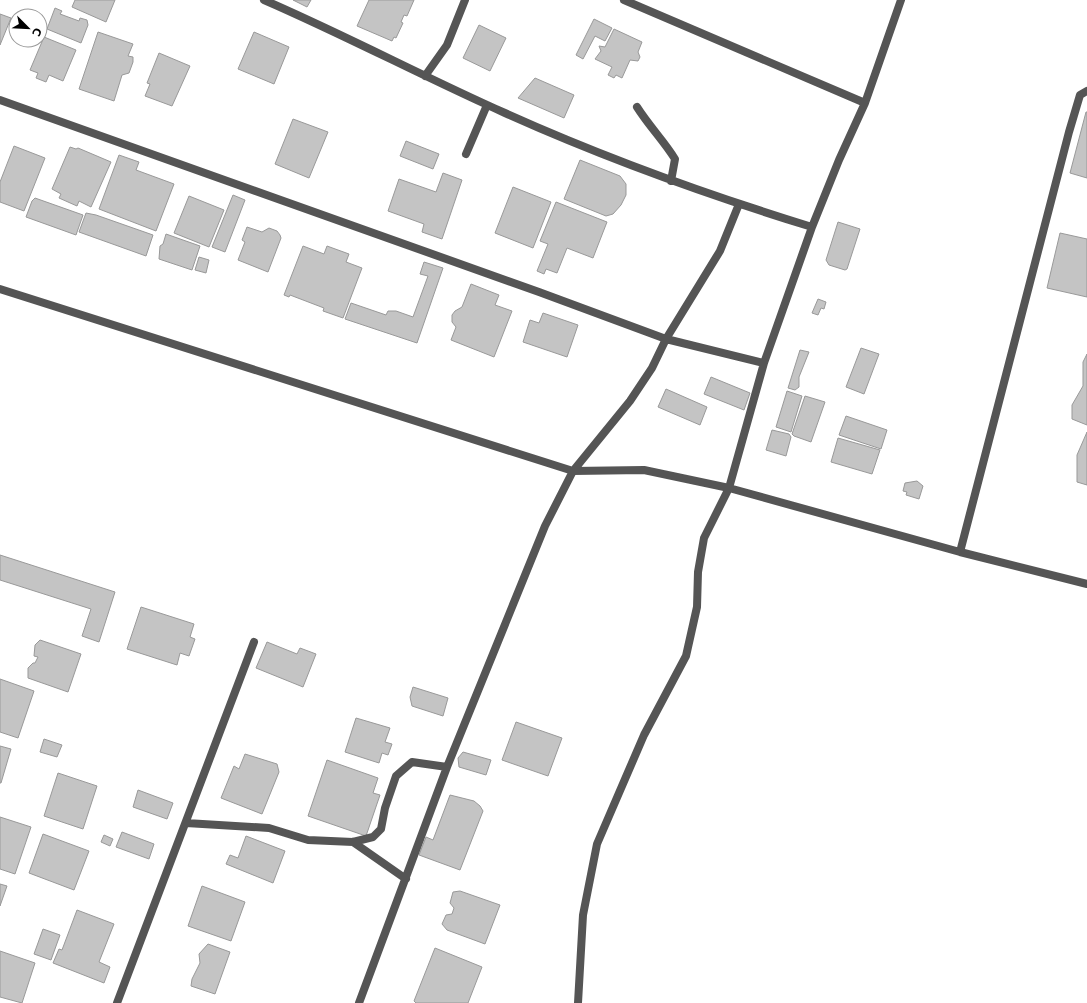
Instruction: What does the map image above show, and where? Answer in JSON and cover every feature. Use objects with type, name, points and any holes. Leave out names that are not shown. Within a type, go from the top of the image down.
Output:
[{"type":"street","points":[[264,0],[309,19],[487,105],[613,159],[671,181],[812,227]]},
{"type":"street","points":[[426,76],[447,45],[465,0]]},
{"type":"street","points":[[624,0],[864,103]]},
{"type":"street","points":[[578,1003],[583,915],[597,844],[644,735],[686,656],[697,607],[698,572],[704,538],[729,488],[764,363],[812,227],[864,103],[901,0]]},
{"type":"street","points":[[960,552],[1069,132],[1080,95],[1087,91]]},
{"type":"street","points":[[0,100],[532,289],[666,339],[764,363]]},
{"type":"street","points":[[466,154],[487,105]]},
{"type":"street","points":[[637,108],[648,124],[667,146],[675,159],[671,181]]},
{"type":"street","points":[[359,1003],[447,767],[546,526],[573,471],[630,401],[652,368],[666,339],[704,274],[720,251],[739,204]]},
{"type":"street","points":[[0,289],[573,471],[644,470],[729,488],[960,552],[1087,584]]},
{"type":"street","points":[[117,1003],[254,642]]},
{"type":"street","points":[[186,823],[269,828],[308,840],[353,842],[373,837],[381,829],[385,808],[396,776],[412,762],[447,767]]},
{"type":"street","points":[[353,842],[406,879]]},
{"type":"building","points":[[75,0],[115,0],[106,22],[72,7]]},
{"type":"building","points":[[293,0],[311,0],[307,7]]},
{"type":"building","points":[[369,0],[414,0],[407,16],[404,15],[401,22],[403,23],[396,38],[394,37],[392,41],[357,26]]},
{"type":"building","points":[[55,8],[62,11],[60,14],[79,21],[80,18],[87,20],[88,25],[81,43],[48,29]]},
{"type":"building","points":[[0,14],[8,17],[8,25],[0,45]]},
{"type":"building","points":[[594,19],[612,28],[605,41],[595,36],[583,59],[576,55]]},
{"type":"building","points":[[479,25],[506,38],[490,71],[463,58]]},
{"type":"building","points":[[614,29],[642,42],[638,52],[640,57],[638,61],[630,60],[622,78],[616,75],[614,78],[608,75],[612,67],[595,59],[601,51],[599,46],[605,47]]},
{"type":"building","points":[[98,32],[133,44],[128,56],[133,57],[133,62],[129,73],[122,75],[114,101],[79,89]]},
{"type":"building","points":[[254,32],[289,47],[274,84],[238,69]]},
{"type":"building","points":[[48,39],[76,50],[63,81],[49,75],[46,82],[36,78],[38,73],[30,70],[39,48],[48,48]]},
{"type":"building","points":[[159,53],[190,66],[172,106],[145,96],[150,84],[147,83]]},
{"type":"building","points":[[535,78],[574,95],[564,118],[518,98]]},
{"type":"building","points":[[1087,112],[1087,178],[1070,173]]},
{"type":"building","points":[[293,119],[328,132],[309,178],[275,164]]},
{"type":"building","points":[[406,141],[439,154],[433,169],[400,156]]},
{"type":"building","points":[[14,146],[45,158],[24,211],[0,202],[0,182]]},
{"type":"building","points":[[70,147],[76,149],[78,148],[111,162],[91,207],[79,201],[77,206],[59,198],[61,194],[52,189]]},
{"type":"building","points":[[119,155],[139,162],[136,170],[174,184],[156,231],[99,209]]},
{"type":"building","points":[[580,160],[620,176],[626,184],[626,195],[621,205],[613,214],[606,216],[564,199]]},
{"type":"building","points":[[443,173],[462,180],[442,239],[422,232],[424,224],[388,211],[399,179],[436,192]]},
{"type":"building","points":[[513,187],[551,202],[533,248],[495,233]]},
{"type":"building","points":[[233,195],[245,200],[225,252],[212,247]]},
{"type":"building","points":[[189,196],[224,210],[209,247],[174,233]]},
{"type":"building","points":[[35,198],[83,215],[76,235],[26,217],[32,201]]},
{"type":"building","points":[[556,202],[607,222],[593,258],[567,248],[557,273],[546,269],[544,274],[537,271],[548,244],[540,241]]},
{"type":"building","points":[[86,213],[96,215],[153,235],[146,256],[79,232]]},
{"type":"building","points":[[838,222],[860,229],[847,269],[845,270],[829,265],[826,260]]},
{"type":"building","points":[[247,227],[262,232],[269,228],[277,231],[280,235],[281,238],[268,272],[238,260],[245,242],[242,240]]},
{"type":"building","points":[[1060,233],[1087,239],[1087,297],[1047,288]]},
{"type":"building","points":[[166,234],[200,246],[192,270],[159,259],[160,246],[163,244]]},
{"type":"building","points":[[303,246],[324,254],[327,246],[349,254],[346,262],[362,268],[343,318],[323,311],[324,308],[290,295],[289,297],[284,295]]},
{"type":"building","points":[[199,257],[209,260],[206,273],[195,270]]},
{"type":"building","points":[[424,262],[443,268],[417,343],[345,319],[351,303],[386,315],[388,311],[396,311],[413,317],[428,276],[420,274]]},
{"type":"building","points":[[471,284],[499,295],[495,305],[512,311],[494,357],[451,340],[456,327],[452,322],[452,315],[455,311],[462,307]]},
{"type":"building","points":[[818,299],[826,302],[824,309],[821,308],[818,315],[812,313]]},
{"type":"building","points":[[543,313],[578,325],[567,357],[523,342],[530,320],[539,323]]},
{"type":"building","points":[[861,348],[879,354],[864,394],[846,387]]},
{"type":"building","points":[[800,350],[809,352],[799,377],[799,387],[795,390],[788,388]]},
{"type":"building","points":[[1087,354],[1087,425],[1072,419],[1072,405],[1083,386],[1083,362]]},
{"type":"building","points":[[711,377],[750,393],[744,410],[704,394]]},
{"type":"building","points":[[666,389],[707,407],[700,425],[658,407]]},
{"type":"building","points":[[787,391],[802,396],[791,432],[776,427]]},
{"type":"building","points":[[805,396],[825,402],[811,442],[792,434]]},
{"type":"building","points":[[846,416],[887,430],[881,449],[839,435]]},
{"type":"building","points":[[772,430],[789,434],[791,437],[786,456],[766,450]]},
{"type":"building","points":[[1087,432],[1087,485],[1077,482],[1077,455]]},
{"type":"building","points":[[838,438],[880,450],[872,474],[831,462]]},
{"type":"building","points":[[917,481],[923,486],[919,499],[906,495],[907,492],[903,491],[905,483]]},
{"type":"building","points":[[0,555],[115,592],[99,642],[82,636],[91,609],[0,580]]},
{"type":"building","points":[[141,607],[194,624],[190,637],[195,639],[189,656],[180,653],[177,665],[127,649]]},
{"type":"building","points":[[40,640],[81,654],[68,692],[28,678],[28,668],[35,663],[38,657],[34,656],[35,645]]},
{"type":"building","points":[[267,642],[297,654],[300,648],[316,654],[303,687],[256,668]]},
{"type":"building","points":[[0,679],[34,691],[18,738],[0,732]]},
{"type":"building","points":[[413,687],[448,698],[443,716],[412,706],[410,697]]},
{"type":"building","points":[[356,718],[390,728],[385,742],[392,744],[388,755],[382,753],[379,763],[345,752]]},
{"type":"building","points":[[516,722],[562,738],[548,776],[502,760]]},
{"type":"building","points":[[44,739],[62,745],[57,757],[40,752]]},
{"type":"building","points":[[0,746],[11,749],[1,783],[0,783]]},
{"type":"building","points":[[463,752],[491,760],[486,775],[459,767],[458,758]]},
{"type":"building","points":[[245,754],[277,764],[279,772],[262,814],[221,798],[234,766],[239,769]]},
{"type":"building","points":[[327,760],[378,778],[373,793],[380,795],[366,836],[308,816]]},
{"type":"building","points":[[58,773],[97,786],[83,829],[44,816]]},
{"type":"building","points":[[138,790],[173,803],[167,819],[133,807]]},
{"type":"building","points":[[450,795],[474,801],[483,811],[460,870],[419,855],[426,837],[433,840]]},
{"type":"building","points":[[0,817],[31,827],[15,874],[0,869]]},
{"type":"building","points":[[122,832],[154,844],[149,859],[116,847]]},
{"type":"building","points":[[43,834],[89,851],[74,890],[29,873]]},
{"type":"building","points":[[104,835],[113,839],[110,846],[101,842]]},
{"type":"building","points":[[246,836],[285,851],[273,883],[226,864],[230,855],[238,858]]},
{"type":"building","points":[[0,884],[7,886],[0,906]]},
{"type":"building","points":[[202,886],[245,902],[231,941],[188,926]]},
{"type":"building","points":[[460,891],[500,905],[485,944],[447,930],[442,924],[446,915],[452,914],[454,908],[450,903],[453,892]]},
{"type":"building","points":[[77,910],[114,924],[99,962],[110,967],[104,983],[53,963],[59,949],[62,950]]},
{"type":"building","points":[[43,929],[60,935],[51,960],[34,954]]},
{"type":"building","points":[[208,944],[230,952],[215,994],[191,986],[192,979],[200,963],[199,954]]},
{"type":"building","points":[[435,948],[482,967],[468,1003],[416,1003],[414,1001]]},
{"type":"building","points":[[0,951],[35,963],[22,1003],[0,997]]}]
